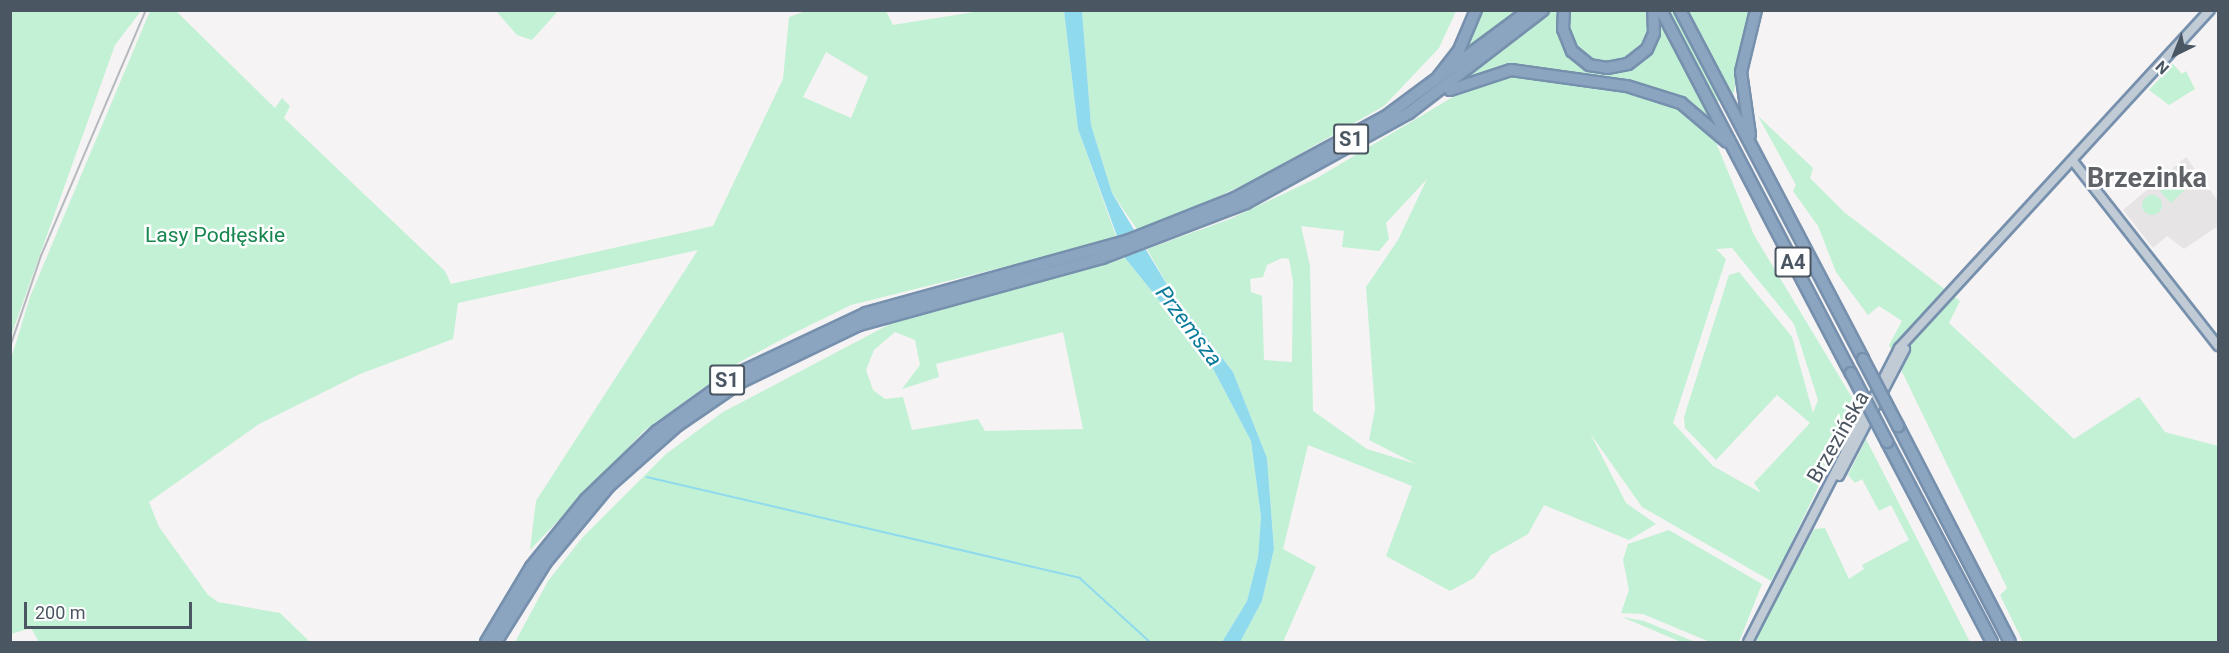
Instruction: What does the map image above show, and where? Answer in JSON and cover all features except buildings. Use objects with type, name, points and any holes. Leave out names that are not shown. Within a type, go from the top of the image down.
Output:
[{"type":"highway","points":[[1436,89],[1459,50],[1476,10]]},
{"type":"highway","name":"S1","points":[[1436,89],[1529,10]]},
{"type":"highway","name":"S1","points":[[496,642],[534,579],[594,503],[653,446],[719,396],[794,353],[859,325],[1067,264],[1164,232],[1310,162],[1436,89],[1544,10]]},
{"type":"highway","points":[[1564,10],[1563,28],[1572,51],[1589,64],[1606,68],[1628,64],[1647,49],[1654,33],[1653,10]]},
{"type":"highway","name":"A4","points":[[1662,10],[1992,642]]},
{"type":"highway","name":"A4","points":[[1680,10],[2010,642]]},
{"type":"highway","points":[[1753,150],[1741,77],[1756,10]]},
{"type":"highway","points":[[1436,89],[1512,70],[1627,86],[1681,103],[1735,151]]},
{"type":"highway","name":"S1","points":[[486,642],[531,567],[586,499],[638,447],[705,394],[778,351],[845,320],[1067,264]]},
{"type":"main road","points":[[2212,10],[2218,16]]},
{"type":"main road","name":"Brzezińska","points":[[1748,642],[1818,507],[1918,328],[2212,10]]},
{"type":"main road","points":[[2073,161],[2218,346]]},
{"type":"shaded area","points":[[2186,157],[2218,201],[2218,226],[2184,249],[2167,236],[2153,248],[2123,210]]},
{"type":"green space","points":[[1651,10],[1651,40],[1627,64],[1589,62],[1567,38],[1566,11]]},
{"type":"green space","points":[[10,11],[141,11],[115,45],[12,333]]},
{"type":"green space","name":"Lasy Podłęskie","points":[[150,11],[176,11],[275,108],[282,98],[290,106],[284,118],[445,271],[451,284],[713,226],[783,79],[789,17],[806,11],[886,11],[893,25],[980,11],[1064,11],[1078,129],[1117,239],[851,305],[792,334],[738,363],[644,431],[530,550],[536,501],[698,250],[458,303],[453,339],[360,374],[259,424],[149,502],[159,527],[208,595],[218,602],[280,613],[310,642],[39,642],[31,628],[11,634],[11,359],[30,297]],"holes":[[[826,52],[868,77],[851,118],[803,97]]]},
{"type":"green space","points":[[496,11],[558,11],[532,40],[517,35]]},
{"type":"green space","points":[[1082,11],[1456,11],[1439,48],[1384,106],[1250,182],[1139,232],[1112,193],[1091,125]]},
{"type":"green space","points":[[1478,11],[1520,11],[1453,63]]},
{"type":"green space","points":[[1549,11],[1562,11],[1576,58],[1621,70],[1659,21],[1711,120],[1686,102],[1543,69],[1454,84]]},
{"type":"green space","points":[[1666,11],[1676,11],[1722,99],[1715,103]]},
{"type":"green space","points":[[1688,11],[1753,11],[1733,96],[1732,96]]},
{"type":"green space","points":[[2173,64],[2182,74],[2186,71],[2195,89],[2169,105],[2149,90]]},
{"type":"green space","points":[[1523,74],[1620,89],[1679,107],[1715,140],[1754,235],[1857,406],[1771,581],[1642,507],[1590,433],[1626,503],[1656,524],[1629,540],[1544,505],[1528,534],[1491,555],[1474,578],[1450,591],[1386,556],[1412,486],[1308,445],[1283,549],[1316,567],[1283,642],[1240,642],[1262,601],[1274,549],[1267,458],[1233,372],[1172,293],[1147,249],[1230,219],[1317,178],[1478,82]],"holes":[[[1427,179],[1398,240],[1366,287],[1375,409],[1369,440],[1416,464],[1367,449],[1313,411],[1310,266],[1301,226],[1344,231],[1342,247],[1379,251],[1389,239],[1386,223]],[[1732,248],[1794,324],[1818,400],[1813,413],[1792,337],[1739,272],[1729,275],[1684,417],[1685,428],[1716,460],[1777,395],[1810,423],[1754,483],[1761,493],[1713,466],[1673,423],[1726,259],[1716,249]],[[1282,258],[1289,259],[1293,281],[1292,362],[1264,360],[1262,296],[1251,292],[1250,279],[1263,277],[1267,265]]]},
{"type":"green space","points":[[1758,116],[1813,168],[1810,178],[1844,212],[1960,301],[1949,323],[2074,439],[2139,397],[2165,432],[2218,446],[2218,642],[2023,642],[2000,595],[2007,588],[1889,345],[1902,321],[1879,306],[1868,315],[1836,272],[1818,226],[1793,191],[1796,185]]},
{"type":"green space","points":[[2184,168],[2195,180],[2171,203],[2160,191]]},
{"type":"green space","points":[[2152,195],[2159,198],[2162,205],[2159,212],[2152,215],[2145,212],[2142,205],[2145,198]]},
{"type":"green space","points":[[1125,258],[1210,363],[1251,441],[1261,517],[1258,557],[1247,601],[1222,642],[515,642],[548,581],[582,538],[666,454],[723,412],[890,324]],"holes":[[[895,332],[915,340],[920,365],[902,389],[939,377],[936,364],[1063,332],[1083,429],[985,431],[978,419],[912,430],[903,397],[885,399],[873,390],[866,370],[874,350]]]},
{"type":"green space","points":[[1866,439],[1970,642],[1754,642],[1814,529],[1825,528],[1849,579],[1864,569],[1862,565],[1909,540],[1891,505],[1879,511],[1862,479],[1855,483],[1848,475]]},
{"type":"green space","points":[[1669,530],[1762,584],[1739,642],[1710,642],[1643,614],[1621,613],[1629,590],[1623,560],[1628,544]]},
{"type":"green space","points":[[1622,617],[1644,621],[1695,642],[1681,642]]},
{"type":"water","name":"Przemsza","points":[[1064,11],[1082,11],[1091,125],[1112,193],[1172,293],[1233,372],[1267,458],[1274,549],[1262,601],[1240,642],[1222,642],[1247,601],[1258,557],[1261,517],[1251,441],[1210,363],[1125,258],[1078,129]]},
{"type":"waterway","points":[[647,477],[1080,578],[1150,642]]},
{"type":"railway","points":[[10,347],[41,256],[146,10]]},
{"type":"district","name":"Brzezinka","points":[[2147,179]]}]
